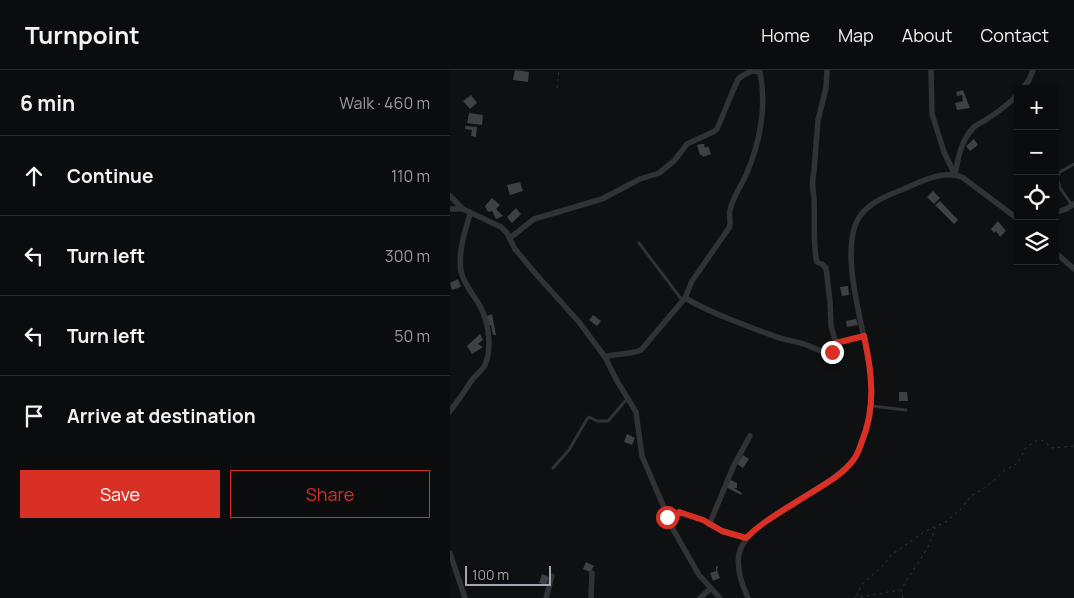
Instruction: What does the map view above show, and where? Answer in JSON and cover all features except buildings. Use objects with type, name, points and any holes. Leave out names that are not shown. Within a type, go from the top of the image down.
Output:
[{"type":"street","points":[[684,299],[746,327],[830,354],[836,343],[831,326],[826,268],[817,262],[815,250],[813,232],[814,196],[811,181],[814,171],[821,107],[826,88],[827,70]]},
{"type":"street","points":[[930,70],[932,114],[944,152],[955,175]]},
{"type":"street","points":[[1025,85],[1032,70]]},
{"type":"street","points":[[510,238],[534,219],[602,199],[640,179],[659,173],[674,161],[687,144],[717,129],[724,108],[739,78],[751,71],[760,72],[763,86],[761,117],[754,157],[729,212],[732,222],[729,228],[692,281],[684,299],[641,350],[605,356]]},
{"type":"street","points":[[955,175],[958,157],[966,137],[975,126],[987,120],[1014,99]]},
{"type":"street","points":[[748,598],[738,565],[738,556],[746,538],[759,526],[840,474],[858,452],[866,431],[871,405],[870,370],[851,262],[853,230],[859,217],[871,205],[926,179],[955,175],[962,177],[1014,216]]},
{"type":"street","points":[[450,196],[470,214],[500,227],[510,238],[515,249],[580,322],[605,356],[617,381],[636,412],[642,456],[670,522],[694,566],[710,589],[720,598]]},
{"type":"street","points":[[1059,211],[1073,206]]},
{"type":"street","points":[[450,209],[463,209]]},
{"type":"street","points":[[450,411],[462,399],[470,382],[482,370],[487,358],[489,337],[482,311],[461,271],[461,254],[470,214]]},
{"type":"street","points":[[1059,256],[1074,269]]},
{"type":"street","points":[[836,343],[864,336]]},
{"type":"street","points":[[708,525],[734,465],[750,436]]},
{"type":"street","points":[[670,522],[675,519],[679,512],[703,520],[708,525],[746,538]]},
{"type":"street","points":[[450,553],[465,598]]},
{"type":"street","points":[[591,598],[592,573]]},
{"type":"street","points":[[546,598],[552,576]]},
{"type":"street","points":[[700,598],[710,589]]},
{"type":"lane","points":[[1073,206],[1060,188],[1057,176],[1060,172],[1074,164]]},
{"type":"lane","points":[[639,243],[684,299]]},
{"type":"lane","points":[[553,468],[569,450],[589,417],[597,421],[608,421],[628,398]]},
{"type":"lane","points":[[871,405],[906,410]]},
{"type":"path","points":[[557,88],[559,70]]},
{"type":"path","points":[[857,596],[861,585],[884,565],[891,555],[924,532],[947,521],[961,510],[971,496],[983,489],[1002,472],[1018,463],[1025,449],[1036,440],[1042,440],[1052,448],[1074,446]]},
{"type":"path","points":[[903,598],[901,590],[926,551],[935,527]]},
{"type":"path","points":[[854,598],[901,590]]},
{"type":"route","points":[[667,517],[670,522],[675,519],[679,512],[684,513],[703,520],[708,525],[715,526],[722,531],[746,538],[759,526],[840,474],[854,459],[866,431],[872,387],[864,336],[836,343],[833,346],[832,352]]}]
